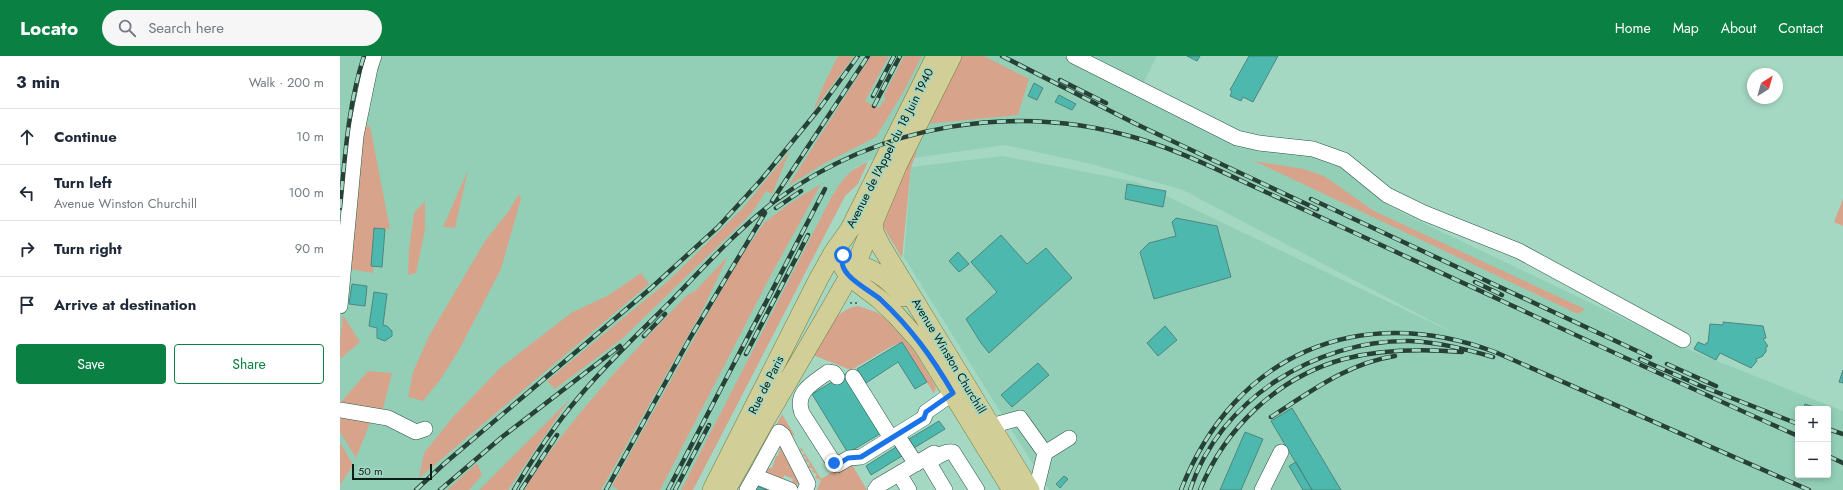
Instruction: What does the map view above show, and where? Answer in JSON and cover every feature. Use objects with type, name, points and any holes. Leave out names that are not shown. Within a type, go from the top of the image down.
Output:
[{"type":"main road","name":"Avenue de l'Appel du 18 Juin 1940","points":[[818,280],[833,253],[850,228],[936,56]]},
{"type":"main road","points":[[847,280],[897,166],[952,56]]},
{"type":"main road","name":"Avenue Winston Churchill","points":[[873,220],[873,228],[876,237],[1030,490]]},
{"type":"main road","points":[[847,280],[842,259],[850,228]]},
{"type":"main road","points":[[818,280],[825,274],[847,280],[884,277],[895,287],[950,359]]},
{"type":"main road","name":"Rue de Paris","points":[[712,490],[818,280]]},
{"type":"main road","name":"Avenue Winston Churchill","points":[[847,280],[879,299],[909,328],[932,358],[1012,490]]},
{"type":"main road","name":"Rue de Paris","points":[[726,490],[847,280]]},
{"type":"street","points":[[340,306],[356,136],[370,68],[374,56]]},
{"type":"street","points":[[1074,56],[1237,138],[1259,143],[1313,149],[1344,160],[1387,195],[1424,213],[1519,251],[1683,340]]},
{"type":"street","points":[[837,377],[834,373],[828,372],[802,393],[799,406],[834,463],[837,465],[848,458],[861,457],[924,418],[926,412],[953,393]]},
{"type":"street","points":[[853,377],[894,436],[926,459],[946,490]]},
{"type":"street","points":[[340,410],[387,417],[416,432],[425,429]]},
{"type":"street","points":[[991,426],[1020,418],[1045,453]]},
{"type":"street","points":[[747,490],[779,432],[783,435],[808,484],[806,490]]},
{"type":"street","points":[[1036,490],[1045,453],[1069,438]]},
{"type":"street","points":[[875,490],[878,486],[926,459],[949,451],[953,452],[977,490]]},
{"type":"street","points":[[1262,490],[1281,452]]},
{"type":"street","points":[[899,474],[909,490]]},
{"type":"street","points":[[755,476],[790,490]]},
{"type":"path","points":[[847,280],[863,303]]},
{"type":"shaded area","points":[[340,56],[1064,56],[1278,149],[1334,161],[1392,208],[1687,349],[1830,406],[1795,406],[1795,478],[1831,478],[1831,406],[1843,411],[1843,490],[1049,490],[904,257],[911,167],[1003,156],[1137,182],[1458,335],[1183,190],[1091,164],[1005,145],[914,158],[917,152],[882,155],[854,168],[687,490],[340,490]]},
{"type":"shaded area","points":[[838,56],[854,56],[813,111],[824,84]]},
{"type":"shaded area","points":[[871,56],[889,56],[865,101],[879,108],[885,99],[884,95],[904,56],[922,56],[904,91],[876,137],[825,163],[788,186]]},
{"type":"shaded area","points":[[959,56],[984,56],[1029,79],[1018,115],[927,124]]},
{"type":"shaded area","points":[[1095,56],[1157,56],[1142,86]]},
{"type":"shaded area","points":[[364,126],[370,126],[390,229],[375,228],[373,273],[349,269]]},
{"type":"shaded area","points":[[790,151],[772,194],[766,191],[748,217],[623,338],[555,389],[547,381],[668,281],[742,209]]},
{"type":"shaded area","points":[[911,152],[917,152],[911,167],[902,258],[885,230],[882,222]]},
{"type":"shaded area","points":[[1254,161],[1304,169],[1324,176],[1374,211],[1585,309],[1578,314]]},
{"type":"shaded area","points":[[868,162],[858,184],[845,196],[693,490],[681,490],[832,196],[839,185],[855,168]]},
{"type":"shaded area","points":[[468,170],[455,228],[443,227]]},
{"type":"shaded area","points":[[821,184],[771,275],[660,490],[619,490],[612,486],[706,317],[743,254],[764,223],[789,204]]},
{"type":"shaded area","points":[[519,194],[521,199],[501,269],[459,350],[440,380],[423,401],[408,397],[413,372],[429,336],[485,241],[508,212]]},
{"type":"shaded area","points":[[1843,199],[1843,226],[1834,222]]},
{"type":"shaded area","points":[[425,201],[425,230],[416,273],[408,275],[409,250],[414,213]]},
{"type":"shaded area","points":[[728,256],[703,309],[601,490],[524,490],[560,438],[580,413],[687,295],[695,291]]},
{"type":"shaded area","points":[[641,273],[649,284],[419,478],[424,453],[453,417],[500,368],[571,313],[609,295]]},
{"type":"shaded area","points":[[858,306],[876,312],[886,319],[915,352],[936,387],[934,394],[902,342],[892,346],[851,370],[813,355],[836,318],[842,312]]},
{"type":"shaded area","points":[[343,315],[360,342],[340,359],[340,339]]},
{"type":"shaded area","points":[[368,371],[392,373],[382,413],[340,403]]},
{"type":"shaded area","points":[[569,400],[508,490],[479,490]]},
{"type":"shaded area","points":[[340,414],[372,418],[356,458],[340,432]]},
{"type":"shaded area","points":[[782,414],[795,436],[782,430],[751,474]]},
{"type":"shaded area","points":[[778,441],[801,476],[796,488],[792,483],[793,479],[784,475],[783,479],[780,478],[778,481],[762,474],[762,468],[772,468],[776,456],[778,456],[780,448],[773,447]]},
{"type":"shaded area","points":[[340,442],[353,465],[340,485]]},
{"type":"shaded area","points":[[801,447],[821,479],[850,461],[867,490],[817,490],[821,480],[815,478],[817,474],[812,472],[813,469],[808,467],[810,463],[805,461],[806,457],[803,456],[804,452],[800,450]]},
{"type":"shaded area","points":[[477,463],[482,475],[469,490],[447,490]]},
{"type":"building","points":[[1187,56],[1200,56],[1197,61]]},
{"type":"building","points":[[1249,56],[1278,56],[1253,102],[1243,97],[1241,101],[1230,96],[1232,91],[1230,90]]},
{"type":"building","points":[[1034,83],[1043,88],[1037,100],[1028,96]]},
{"type":"building","points":[[1059,95],[1076,104],[1072,110],[1055,102]]},
{"type":"building","points":[[1127,184],[1166,191],[1163,207],[1125,199]]},
{"type":"building","points":[[1176,218],[1217,226],[1231,277],[1154,299],[1140,252],[1149,243],[1176,236],[1172,222]]},
{"type":"building","points":[[374,228],[385,229],[382,267],[371,266]]},
{"type":"building","points":[[1001,235],[1027,264],[1046,248],[1072,278],[989,353],[966,319],[997,292],[971,262]]},
{"type":"building","points":[[958,252],[969,264],[959,272],[949,261]]},
{"type":"building","points":[[352,284],[367,286],[365,306],[349,304]]},
{"type":"building","points":[[374,292],[387,294],[383,325],[387,326],[392,331],[392,336],[385,341],[377,338],[377,328],[369,326]]},
{"type":"building","points":[[1723,322],[1763,326],[1766,338],[1763,339],[1768,346],[1766,347],[1766,352],[1763,356],[1756,359],[1757,361],[1751,368],[1720,353],[1716,360],[1694,349],[1698,342],[1705,345],[1708,343],[1710,324],[1723,325]]},
{"type":"building","points":[[1165,326],[1177,340],[1158,356],[1147,343]]},
{"type":"building","points":[[902,342],[927,382],[915,389],[898,362],[866,383],[857,369]]},
{"type":"building","points":[[1038,363],[1049,375],[1012,407],[1001,395]]},
{"type":"building","points":[[1843,370],[1843,383],[1839,382]]},
{"type":"building","points":[[847,373],[883,432],[848,453],[812,394]]},
{"type":"building","points":[[1292,408],[1341,490],[1312,490],[1271,421]]},
{"type":"building","points":[[939,421],[945,429],[914,448],[909,439]]},
{"type":"building","points":[[1245,432],[1263,439],[1241,490],[1220,490]]},
{"type":"building","points":[[896,447],[902,456],[871,475],[866,466]]},
{"type":"building","points":[[1296,462],[1312,490],[1303,490],[1289,466]]},
{"type":"building","points":[[1064,476],[1068,479],[1060,488],[1056,484]]},
{"type":"building","points":[[757,486],[767,490],[755,490]]},
{"type":"railway","points":[[340,208],[351,112],[354,93],[364,56]]},
{"type":"railway","points":[[416,490],[445,463],[650,289],[718,227],[761,180],[819,109],[858,56]]},
{"type":"railway","points":[[772,201],[868,56]]},
{"type":"railway","points":[[873,96],[894,56]]},
{"type":"railway","points":[[874,106],[900,56]]},
{"type":"railway","points":[[1002,56],[1136,124],[1317,209]]},
{"type":"railway","points":[[1060,80],[1106,103]]},
{"type":"railway","points":[[514,490],[552,431],[600,372],[722,249],[761,212],[775,201],[815,175],[858,153],[903,138],[950,127],[997,122],[1045,122],[1093,128],[1140,139],[1180,153],[1795,435]]},
{"type":"railway","points":[[668,490],[825,189]]},
{"type":"railway","points":[[776,208],[801,191]]},
{"type":"railway","points":[[1311,199],[1650,357]]},
{"type":"railway","points":[[606,490],[690,338],[765,213]]},
{"type":"railway","points":[[746,354],[808,235]]},
{"type":"railway","points":[[1475,282],[1502,295]]},
{"type":"railway","points":[[644,336],[665,314]]},
{"type":"railway","points":[[1181,490],[1204,443],[1233,404],[1268,373],[1307,351],[1350,337],[1396,333],[1445,338],[1495,352],[1809,490]]},
{"type":"railway","points":[[1190,490],[1204,457],[1224,428],[1248,403],[1276,381],[1307,364],[1340,351],[1374,343],[1409,341],[1451,346],[1493,357]]},
{"type":"railway","points":[[440,490],[502,437],[620,346]]},
{"type":"railway","points":[[1200,490],[1211,467],[1239,426],[1276,392],[1297,378],[1320,367],[1344,359],[1373,353],[1418,350],[1462,352]]},
{"type":"railway","points":[[1271,417],[1345,372],[1361,365],[1395,356]]},
{"type":"railway","points":[[1640,359],[1701,386],[1795,423]]},
{"type":"railway","points":[[1667,364],[1716,386]]},
{"type":"railway","points":[[675,490],[709,425]]},
{"type":"railway","points":[[1831,430],[1843,434]]},
{"type":"railway","points":[[521,490],[557,435]]},
{"type":"railway","points":[[1831,457],[1843,463]]},
{"type":"route","points":[[834,463],[837,465],[848,458],[861,457],[924,418],[926,412],[953,393],[932,358],[909,328],[869,290],[849,276],[844,270],[842,263],[843,255]]}]
